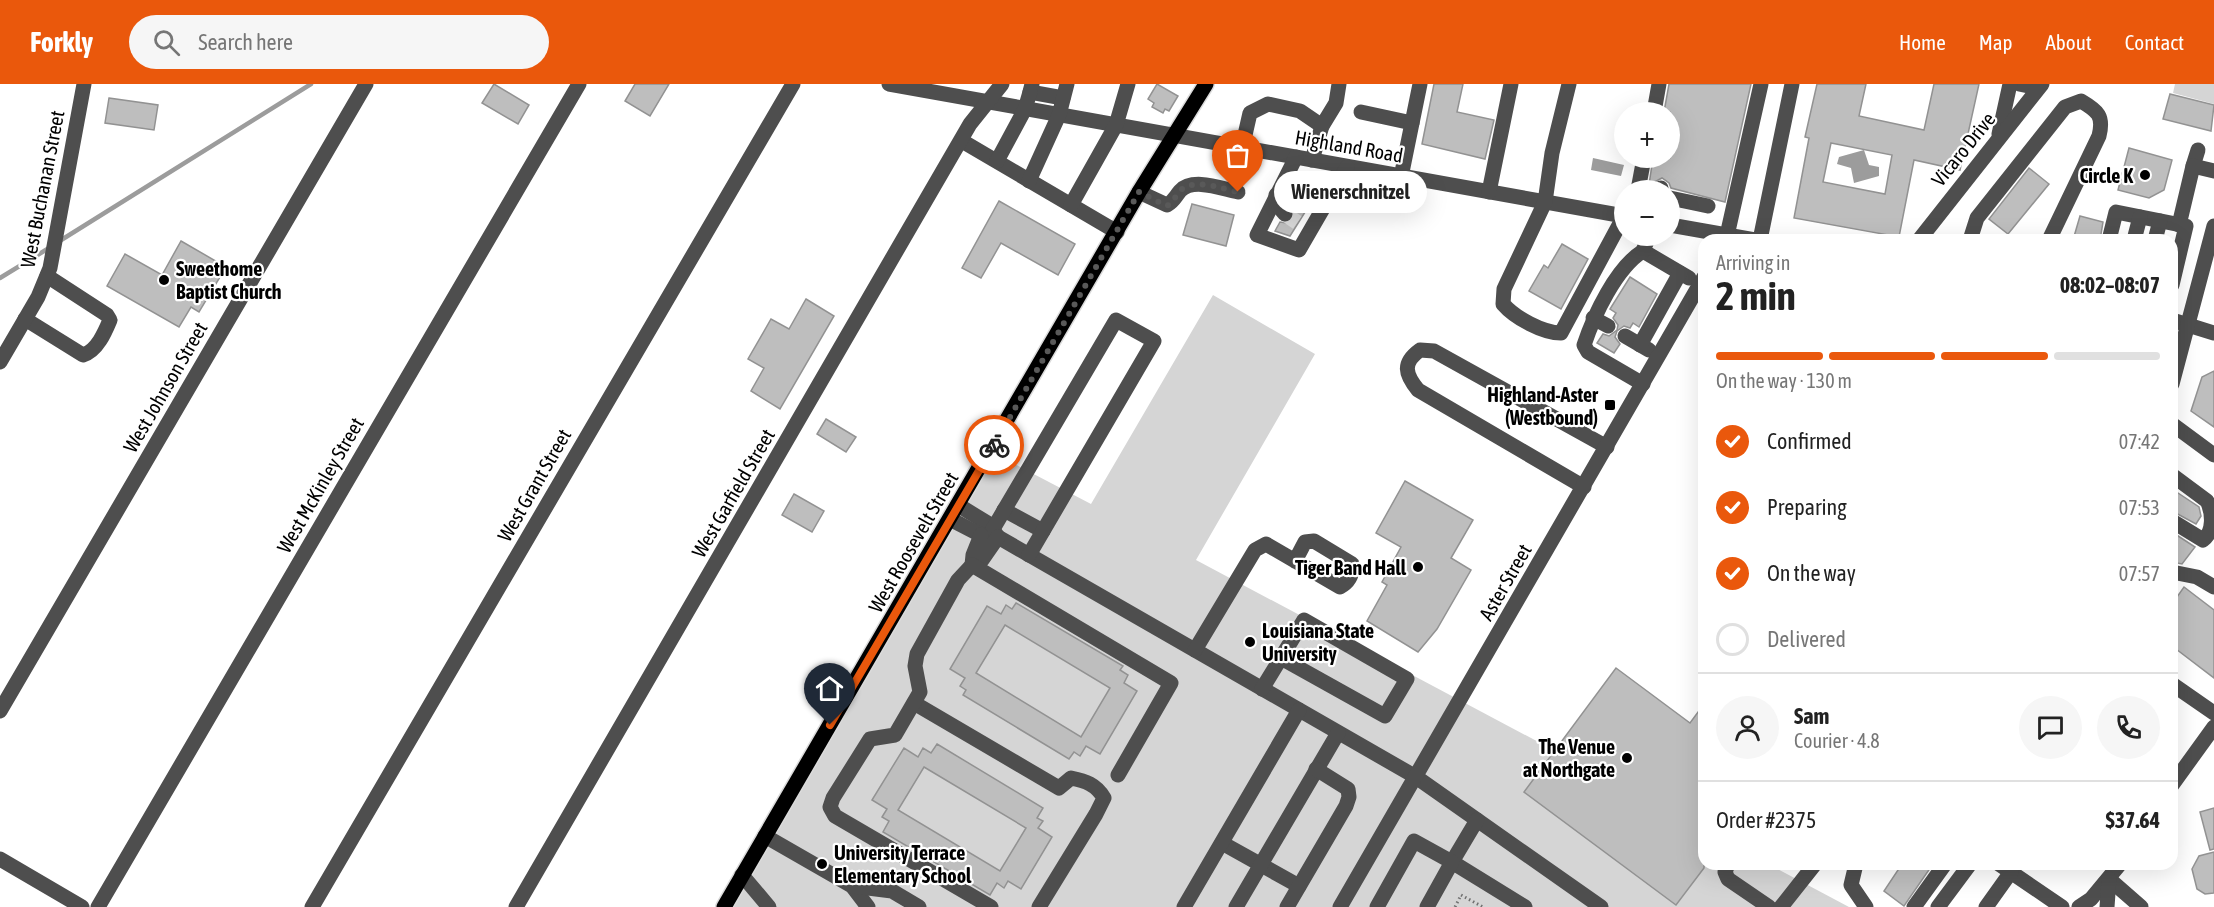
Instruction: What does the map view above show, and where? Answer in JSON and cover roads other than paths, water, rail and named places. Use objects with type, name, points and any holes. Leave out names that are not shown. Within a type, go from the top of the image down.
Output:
[{"type":"main road","name":"West Roosevelt Street","points":[[724,907],[1139,192],[1206,84]]},
{"type":"street","name":"West Buchanan Street","points":[[0,362],[47,276],[53,258],[84,84]]},
{"type":"street","name":"West McKinley Street","points":[[98,907],[579,84]]},
{"type":"street","name":"West Grant Street","points":[[312,907],[793,84]]},
{"type":"street","name":"Highland Road","points":[[889,84],[1614,214]]},
{"type":"street","name":"West Garfield Street","points":[[516,907],[970,124],[1002,84]]},
{"type":"street","points":[[1071,205],[1116,125],[1128,84]]},
{"type":"street","points":[[1312,160],[1322,126],[1336,104],[1339,84]]},
{"type":"street","points":[[1401,177],[1420,84]]},
{"type":"street","points":[[1489,192],[1511,84]]},
{"type":"street","points":[[1569,84],[1552,153],[1545,202],[1504,289],[1503,304],[1509,311],[1550,333],[1561,333],[1614,235]]},
{"type":"street","points":[[1655,102],[1659,84]]},
{"type":"street","points":[[1728,234],[1761,84]]},
{"type":"street","points":[[1761,234],[1792,84]]},
{"type":"street","points":[[1998,139],[2010,84]]},
{"type":"street","points":[[2019,84],[2040,86]]},
{"type":"street","name":"Vicaro Drive","points":[[1924,234],[2040,86]]},
{"type":"street","points":[[997,161],[1025,109],[1031,88],[1065,91],[1059,115],[1029,180]]},
{"type":"street","name":"West Johnson Street","points":[[0,711],[363,89]]},
{"type":"street","points":[[1972,234],[1977,218],[2065,107],[2081,101],[2096,110],[2101,116],[2102,124],[2099,136],[2052,234]]},
{"type":"street","points":[[1242,148],[1250,113],[1268,104],[1300,111],[1322,126]]},
{"type":"street","points":[[1360,112],[1412,123]]},
{"type":"street","points":[[962,141],[1117,232]]},
{"type":"street","points":[[2179,225],[2198,150]]},
{"type":"street","points":[[1296,157],[1257,235],[1299,250],[1306,223],[1347,167]]},
{"type":"street","points":[[2193,166],[2214,171]]},
{"type":"street","points":[[1139,192],[1167,206],[1174,201],[1181,190],[1195,184],[1238,192]]},
{"type":"street","points":[[1276,195],[1279,207],[1285,214]]},
{"type":"street","points":[[1680,196],[1709,202],[1702,231]]},
{"type":"street","points":[[2110,234],[2116,212],[2186,226],[2178,260]]},
{"type":"street","points":[[2136,234],[2140,218]]},
{"type":"street","points":[[2157,234],[2160,221]]},
{"type":"street","points":[[1680,227],[1713,234]]},
{"type":"street","points":[[2178,362],[2214,227]]},
{"type":"street","points":[[1643,384],[1588,352],[1584,345],[1593,318],[1632,258],[1643,251],[1645,246]]},
{"type":"street","points":[[1643,251],[1680,273],[1698,279]]},
{"type":"street","points":[[1640,345],[1680,273]]},
{"type":"street","points":[[25,319],[83,355],[95,348],[108,324],[110,320],[107,315],[47,276]]},
{"type":"street","name":"Aster Street","points":[[1340,907],[1698,287]]},
{"type":"street","points":[[1593,318],[1608,326]]},
{"type":"street","points":[[991,907],[835,816],[830,807],[833,798],[870,739],[895,735],[914,703],[920,692],[915,666],[917,654],[958,580],[972,565],[972,555],[991,534],[1116,320],[1154,341],[1029,555]]},
{"type":"street","points":[[2178,322],[2214,333]]},
{"type":"street","points":[[1625,336],[1659,356]]},
{"type":"street","points":[[1584,487],[1418,390],[1407,377],[1405,367],[1410,357],[1420,350],[1434,351],[1607,447]]},
{"type":"street","points":[[2178,428],[2214,454]]},
{"type":"street","points":[[2178,479],[2207,501],[2212,529],[2209,537],[2203,540],[2178,524]]},
{"type":"street","points":[[958,505],[989,524],[991,534]]},
{"type":"street","points":[[1004,510],[1043,531]]},
{"type":"street","points":[[950,519],[991,534],[1029,555],[1416,777],[1601,907]]},
{"type":"street","points":[[1195,650],[1255,549],[1266,544],[1295,561]]},
{"type":"street","points":[[972,565],[1171,682],[1118,775]]},
{"type":"street","points":[[2178,573],[2197,578],[2214,587]]},
{"type":"street","points":[[1263,689],[1281,658],[1304,620],[1407,679],[1385,716],[1281,658]]},
{"type":"street","points":[[2178,688],[2214,713]]},
{"type":"street","points":[[914,703],[1059,788],[1071,778],[1087,781],[1099,790],[1104,798],[1040,907]]},
{"type":"street","points":[[1184,907],[1299,710]]},
{"type":"street","points":[[2178,777],[2214,727]]},
{"type":"street","points":[[1236,907],[1338,733]]},
{"type":"street","points":[[1287,907],[1346,806],[1349,796],[1348,789],[1316,770]]},
{"type":"street","points":[[1427,907],[1477,820]]},
{"type":"street","points":[[765,836],[852,886],[892,891],[919,907]]},
{"type":"street","points":[[1377,907],[1414,841],[1526,907]]},
{"type":"street","points":[[1222,843],[1299,886]]},
{"type":"street","points":[[0,859],[82,907]]},
{"type":"street","points":[[1726,870],[1728,879],[1769,907]]},
{"type":"street","points":[[1781,907],[1810,870]]},
{"type":"street","points":[[1855,870],[1851,885],[1866,907]]},
{"type":"street","points":[[1914,907],[1941,870]]},
{"type":"street","points":[[1938,907],[1966,870]]},
{"type":"street","points":[[1986,907],[2004,870]]},
{"type":"street","points":[[2008,870],[2057,906]]},
{"type":"street","points":[[2079,907],[2087,903],[2116,870]]},
{"type":"street","points":[[742,876],[769,907]]},
{"type":"street","points":[[2107,907],[2109,879]]},
{"type":"street","points":[[2109,879],[2142,907]]},
{"type":"street","points":[[852,886],[868,907]]},
{"type":"waterway","points":[[58,242],[311,84]]},
{"type":"waterway","points":[[0,278],[49,248]]},
{"type":"tunnel","points":[[1285,214],[1298,223]]},
{"type":"place","name":"Circle K","points":[[2145,175]]},
{"type":"place","name":"Wienerschnitzel","points":[[1238,192]]},
{"type":"place","name":"Sweethome Baptist Church","points":[[164,280]]},
{"type":"place","name":"Highland-Aster (Westbound)","points":[[1610,405]]},
{"type":"place","name":"Tiger Band Hall","points":[[1418,567]]},
{"type":"place","name":"Louisiana State University","points":[[1250,642]]},
{"type":"place","name":"The Venue at Northgate","points":[[1627,758]]},
{"type":"place","name":"University Terrace Elementary School","points":[[822,864]]}]
